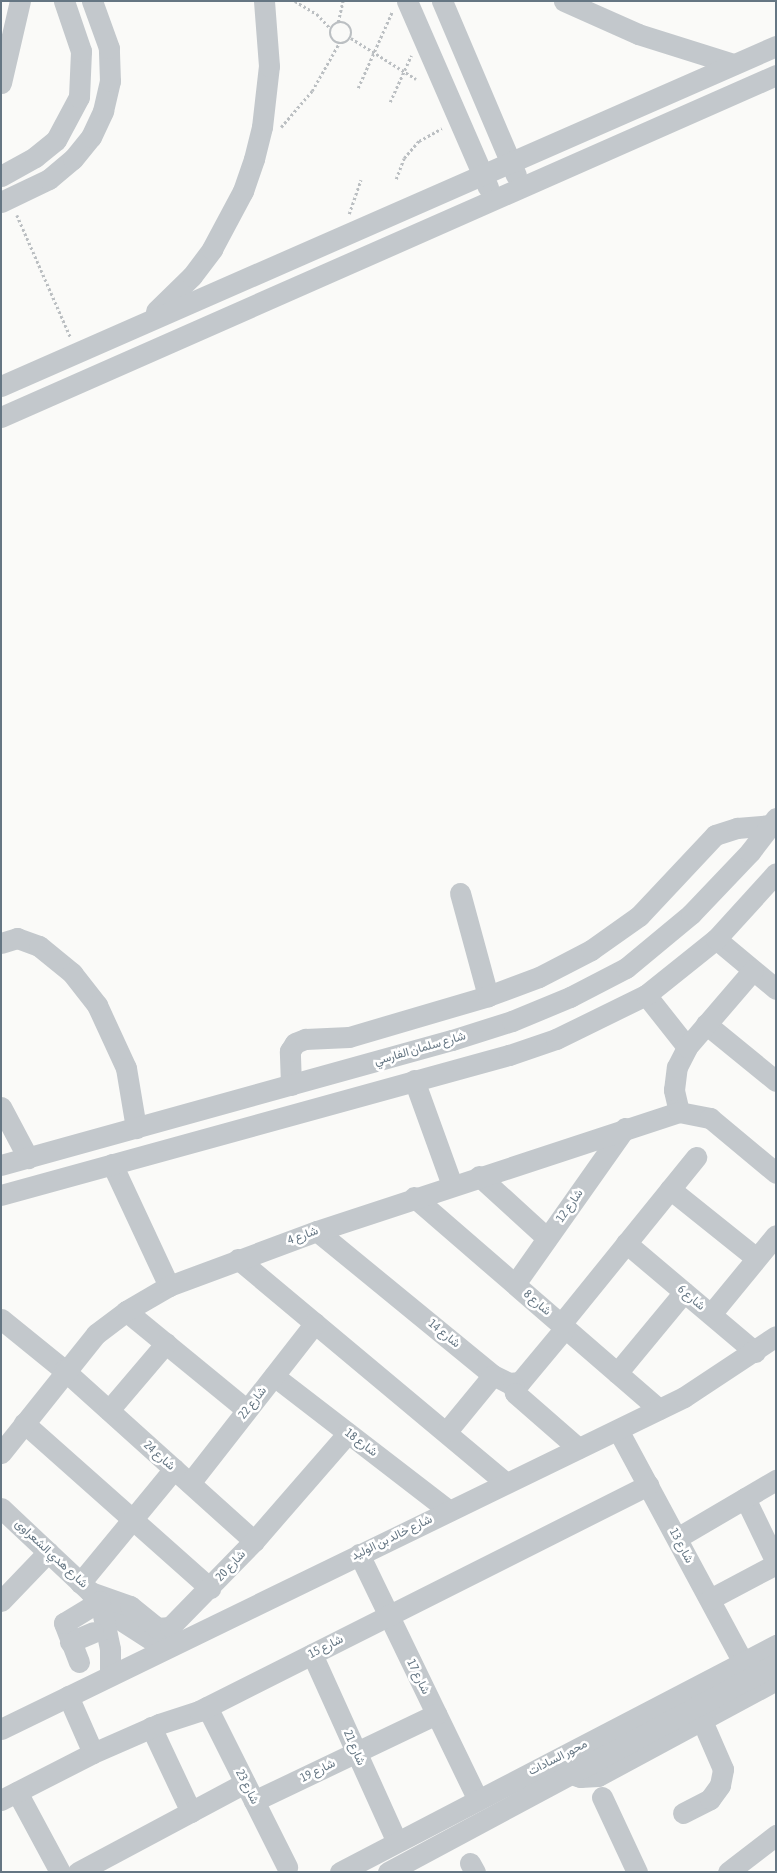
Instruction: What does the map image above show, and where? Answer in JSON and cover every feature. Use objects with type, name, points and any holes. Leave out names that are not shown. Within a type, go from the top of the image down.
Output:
[{"type":"street","points":[[1,83],[20,1]]},
{"type":"street","points":[[1,176],[35,157],[56,140],[79,96],[81,51],[64,1]]},
{"type":"street","points":[[6,200],[49,179],[73,159],[91,137],[103,111],[110,81],[109,48],[92,1]]},
{"type":"street","points":[[144,322],[169,300],[207,256],[243,191],[262,127],[266,94],[269,66],[264,1]]},
{"type":"street","points":[[442,1],[522,189]]},
{"type":"street","points":[[564,1],[638,34],[732,64]]},
{"type":"street","points":[[400,6],[421,34],[494,201]]},
{"type":"street","points":[[1,386],[776,46]]},
{"type":"street","points":[[1,417],[776,76]]},
{"type":"street","points":[[291,1085],[290,1052],[295,1043],[304,1039],[349,1037],[488,996],[539,977],[591,950],[639,916],[714,835],[737,828],[773,821]]},
{"type":"street","name":"شارع سلمان الفارسي","points":[[1,1165],[291,1085],[512,1021],[570,997],[626,968],[691,914],[773,821]]},
{"type":"street","points":[[1,1195],[556,1039],[646,996],[716,939],[776,873]]},
{"type":"street","points":[[460,893],[488,996]]},
{"type":"street","points":[[1,943],[17,938],[39,946],[72,973],[97,1005],[126,1068],[136,1128]]},
{"type":"street","points":[[716,939],[776,989]]},
{"type":"street","points":[[753,970],[687,1046],[677,1067],[673,1113],[710,1118],[776,1173]]},
{"type":"street","points":[[646,996],[687,1046]]},
{"type":"street","points":[[706,1024],[776,1081]]},
{"type":"street","points":[[414,1080],[452,1185]]},
{"type":"street","points":[[1,1106],[28,1158]]},
{"type":"street","name":"شارع 4","points":[[1,1453],[64,1370],[96,1334],[126,1311],[169,1286],[238,1259],[414,1197],[673,1113]]},
{"type":"street","name":"شارع 12","points":[[514,1284],[625,1128]]},
{"type":"street","points":[[578,1448],[515,1393],[513,1384],[520,1382],[626,1243],[696,1157]]},
{"type":"street","points":[[112,1164],[169,1286]]},
{"type":"street","points":[[479,1176],[547,1238]]},
{"type":"street","points":[[670,1189],[756,1258]]},
{"type":"street","name":"شارع 8","points":[[414,1197],[659,1409]]},
{"type":"street","name":"شارع 14","points":[[317,1231],[493,1375],[513,1384]]},
{"type":"street","points":[[710,1314],[776,1234]]},
{"type":"street","name":"شارع 6","points":[[626,1243],[755,1352]]},
{"type":"street","points":[[238,1259],[447,1431],[506,1483]]},
{"type":"street","points":[[617,1373],[684,1292]]},
{"type":"street","points":[[126,1311],[247,1410]]},
{"type":"street","name":"شارع 24","points":[[1,1319],[64,1370],[254,1541]]},
{"type":"street","name":"شارع 22","points":[[190,1483],[315,1323]]},
{"type":"street","name":"شارع خالد بن الوليد","points":[[4,1722],[68,1696],[449,1510],[618,1430],[659,1409],[755,1352],[776,1336]]},
{"type":"street","points":[[109,1410],[166,1343]]},
{"type":"street","points":[[447,1431],[493,1375]]},
{"type":"street","name":"شارع 18","points":[[274,1376],[449,1510]]},
{"type":"street","points":[[24,1423],[210,1588]]},
{"type":"street","name":"شارع 13","points":[[618,1430],[743,1662]]},
{"type":"street","name":"شارع 20","points":[[90,1592],[130,1606],[161,1629],[170,1627],[254,1541],[348,1433]]},
{"type":"street","points":[[94,1636],[74,1651],[64,1623],[90,1592],[132,1519],[174,1468]]},
{"type":"street","points":[[676,1538],[776,1480]]},
{"type":"street","name":"شارع 15","points":[[9,1796],[93,1753],[151,1727],[207,1707],[648,1485]]},
{"type":"street","points":[[710,1599],[776,1563],[745,1498]]},
{"type":"street","name":"شارع هدي الشعراوى","points":[[1,1508],[90,1592],[141,1635],[164,1648]]},
{"type":"street","points":[[1,1601],[48,1552]]},
{"type":"street","name":"شارع 17","points":[[359,1554],[478,1800]]},
{"type":"street","points":[[90,1592],[108,1633],[110,1674]]},
{"type":"street","name":"محور السادات","points":[[340,1872],[776,1645]]},
{"type":"street","name":"شارع 21","points":[[312,1654],[397,1842]]},
{"type":"street","name":"محور السادات","points":[[388,1872],[568,1772],[699,1713],[776,1664]]},
{"type":"street","points":[[683,1813],[710,1799],[720,1785],[724,1769],[699,1713],[776,1680]]},
{"type":"street","points":[[68,1696],[93,1753]]},
{"type":"street","name":"شارع 23","points":[[207,1707],[287,1867]]},
{"type":"street","name":"شارع 19","points":[[78,1872],[191,1812],[356,1752],[436,1714]]},
{"type":"street","points":[[151,1727],[191,1812]]},
{"type":"street","points":[[9,1796],[60,1872]]},
{"type":"street","points":[[602,1797],[637,1872]]},
{"type":"street","points":[[453,1812],[463,1832]]},
{"type":"street","points":[[728,1872],[776,1835]]},
{"type":"path","points":[[295,1],[317,14],[330,28]]},
{"type":"path","points":[[338,45],[329,35],[330,28],[338,22],[343,1]]},
{"type":"path","points":[[358,88],[374,52],[400,6]]},
{"type":"path","points":[[338,22],[350,26],[352,38],[416,79]]},
{"type":"path","points":[[390,102],[421,34]]},
{"type":"path","points":[[338,45],[346,44],[352,38]]},
{"type":"path","points":[[277,130],[312,91],[338,45]]},
{"type":"path","points":[[396,179],[404,158],[419,141],[438,129],[461,124]]},
{"type":"path","points":[[341,236],[361,180]]},
{"type":"path","points":[[6,200],[78,353]]}]
